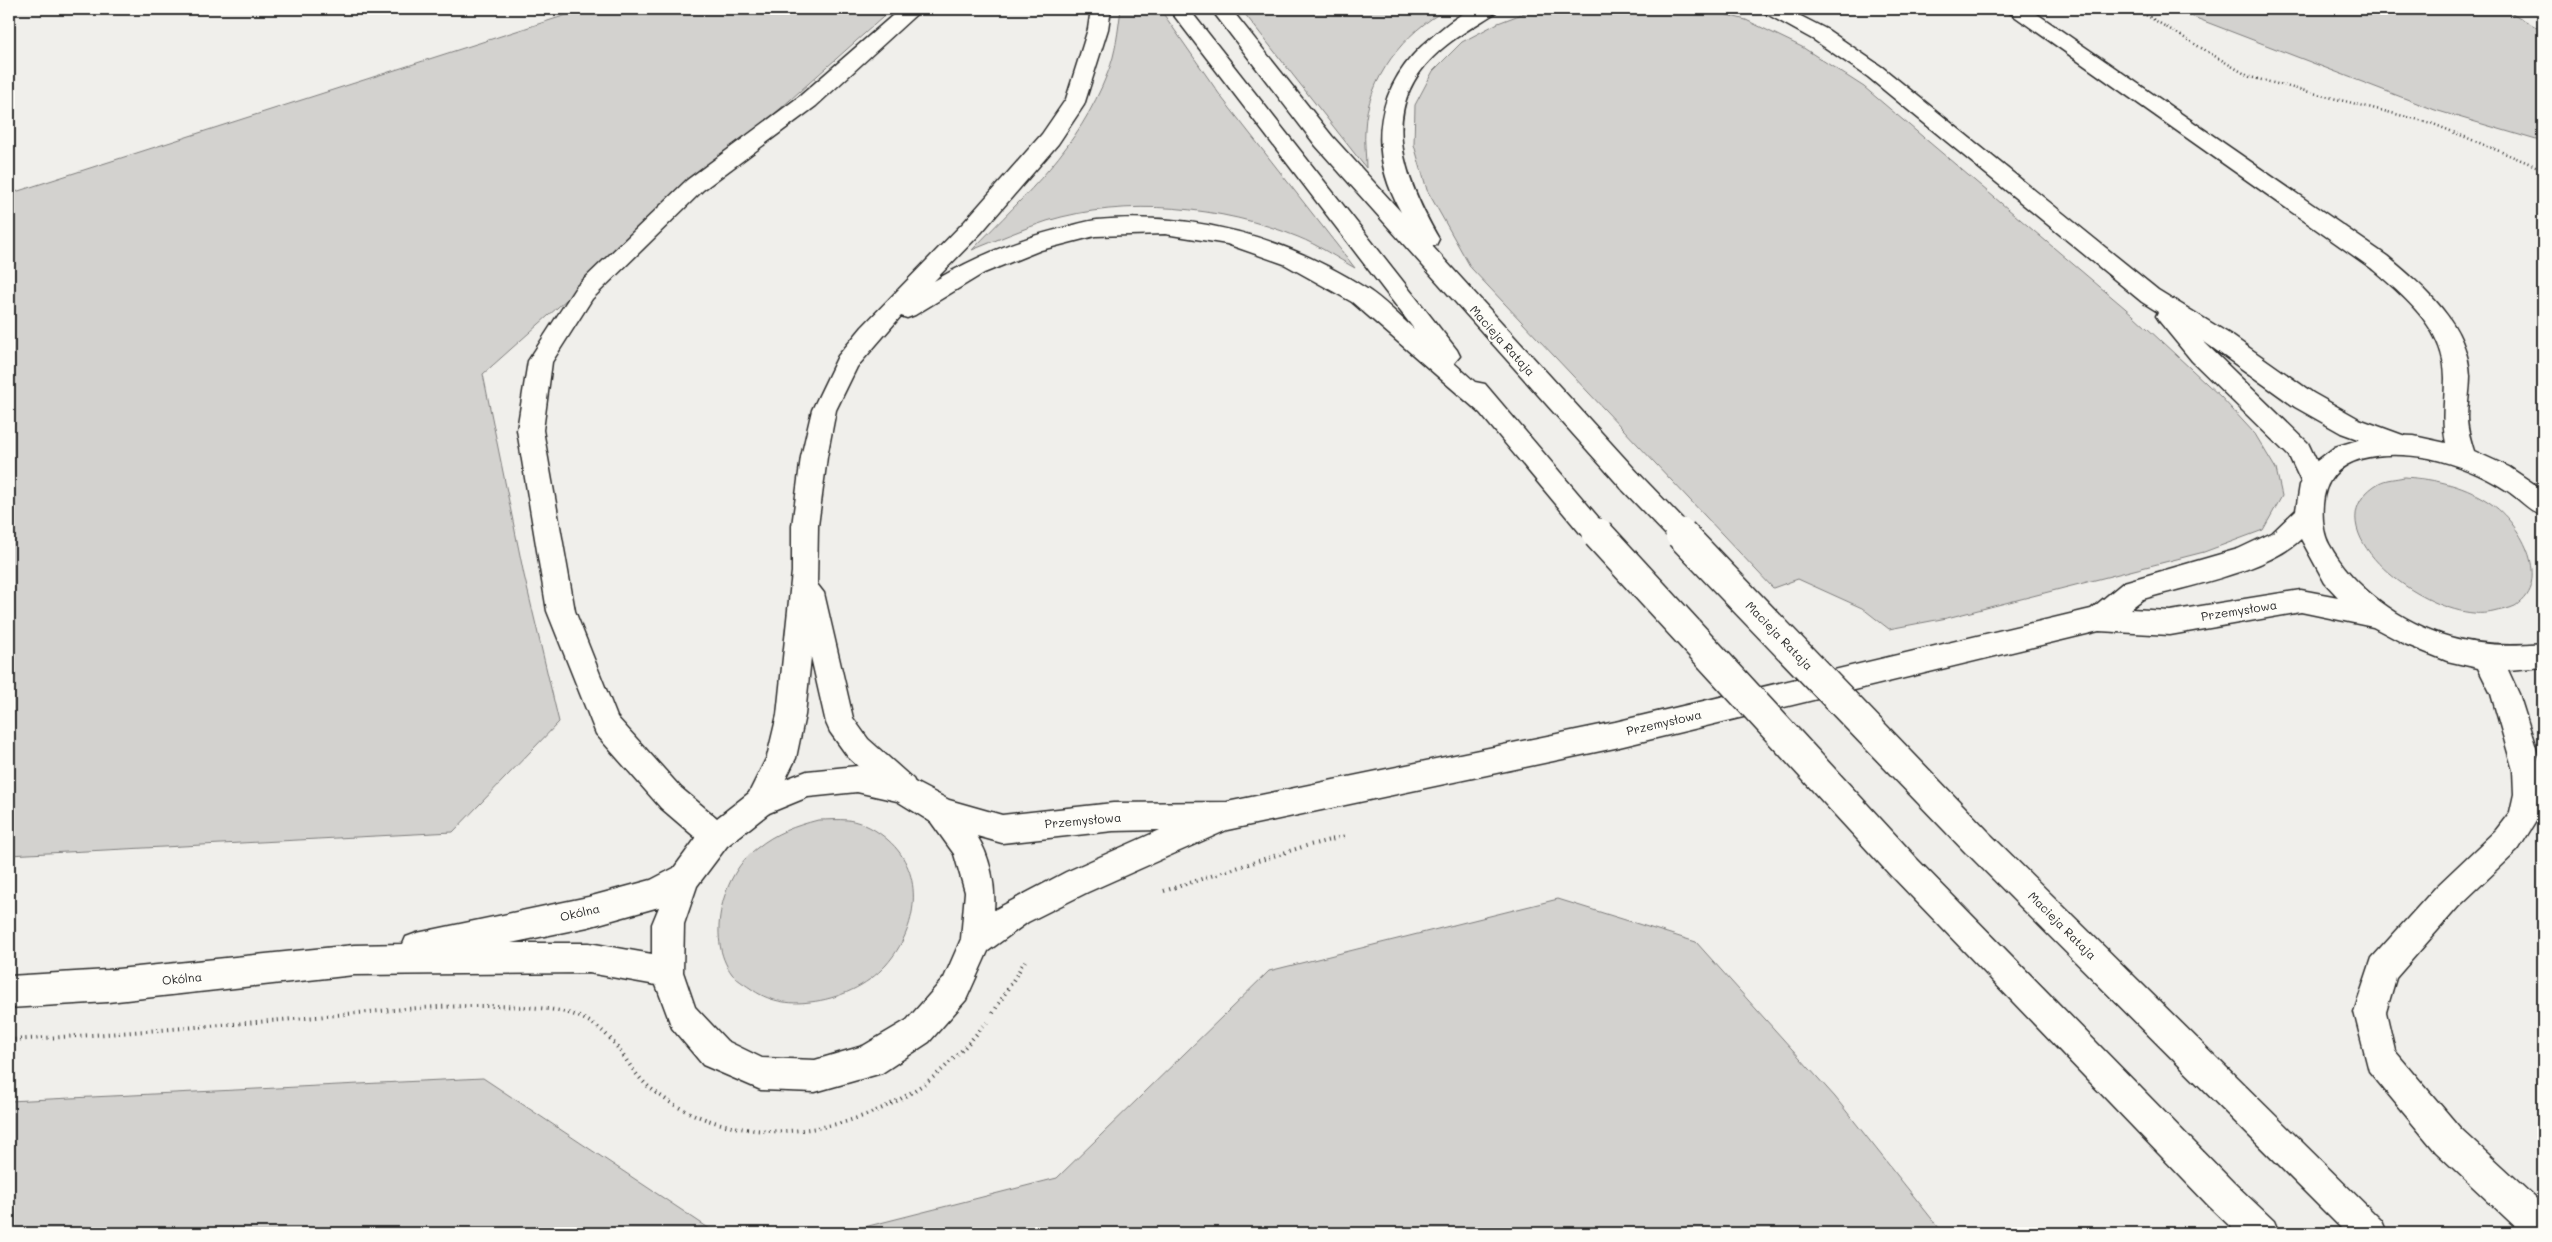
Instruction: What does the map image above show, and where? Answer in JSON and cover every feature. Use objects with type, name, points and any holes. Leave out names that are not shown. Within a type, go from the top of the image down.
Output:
[{"type":"main road","points":[[716,836],[671,798],[606,725],[561,611],[530,430],[540,361],[584,293],[695,185],[808,102],[912,9]]},
{"type":"main road","points":[[759,803],[781,758],[791,715],[805,572],[807,516],[814,457],[824,410],[847,362],[870,332],[973,227],[1050,139],[1076,100],[1098,28],[1101,9]]},
{"type":"main road","points":[[1179,9],[1487,406],[1589,525],[1903,866],[2220,1194],[2262,1233]]},
{"type":"main road","name":"Macieja Rataja","points":[[1222,9],[1324,140],[1482,319],[1630,482],[1977,842],[2370,1233]]},
{"type":"main road","points":[[1482,319],[1414,218],[1396,179],[1390,128],[1400,85],[1415,63],[1429,47],[1449,30],[1488,9]]},
{"type":"main road","points":[[1772,9],[1821,36],[1876,72],[2150,296],[2222,340],[2304,400],[2350,426],[2399,444]]},
{"type":"main road","points":[[2017,9],[2379,262],[2410,287],[2434,313],[2453,345],[2458,372],[2455,422],[2463,457]]},
{"type":"main road","points":[[870,332],[976,267],[1035,243],[1095,228],[1165,226],[1229,236],[1292,258],[1360,296],[1487,406]]},
{"type":"main road","points":[[2150,296],[2201,355],[2299,450],[2314,483]]},
{"type":"main road","points":[[2543,505],[2506,478],[2463,457],[2430,448],[2399,444],[2370,446],[2346,453],[2326,466],[2314,483],[2308,515],[2318,549],[2342,584],[2379,616],[2413,636],[2450,651],[2488,659],[2524,659],[2543,654]]},
{"type":"main road","points":[[2506,478],[2543,482]]},
{"type":"main road","name":"Przemysłowa","points":[[2099,619],[2134,590],[2244,558],[2281,541],[2308,515]]},
{"type":"main road","points":[[805,572],[840,723],[858,748],[903,788],[942,812],[968,848],[980,892],[977,940],[955,989],[918,1030],[870,1061],[815,1076],[761,1074],[716,1052],[683,1017],[667,972],[668,924],[685,878],[716,836],[759,803],[807,784],[857,779],[903,788]]},
{"type":"main road","name":"Przemysłowa","points":[[942,812],[1002,829],[1113,817],[1227,816],[1615,735],[2099,619],[2170,623],[2301,601],[2379,616]]},
{"type":"main road","points":[[2488,659],[2505,694],[2528,770],[2529,794],[2523,818],[2507,840],[2447,897],[2383,969],[2370,1012],[2381,1059],[2448,1140],[2543,1229]]},
{"type":"main road","name":"Przemysłowa","points":[[977,940],[1017,912],[1077,882],[1227,816]]},
{"type":"main road","name":"Okólna","points":[[354,960],[588,912],[657,893],[685,878]]},
{"type":"main road","name":"Okólna","points":[[9,992],[108,986],[354,960],[590,958],[667,972]]},
{"type":"path","points":[[2141,9],[2146,15],[2250,77],[2431,123],[2543,169]]},
{"type":"path","points":[[1157,894],[1302,847],[1350,835]]},
{"type":"path","points":[[9,1040],[103,1035],[416,1008],[461,1006],[563,1011],[586,1018],[605,1031],[629,1066],[651,1089],[686,1112],[721,1126],[774,1133],[817,1131],[852,1122],[893,1103],[926,1083],[956,1059],[994,1012],[1014,976],[1031,954]]},
{"type":"shaded area","points":[[585,9],[892,9],[483,374],[524,575],[559,722],[453,832],[9,855],[9,194]]},
{"type":"shaded area","points":[[1121,9],[1160,9],[1222,98],[1355,268],[1305,240],[1269,226],[1238,218],[1174,208],[1141,207],[1077,214],[1038,224],[972,250],[1050,168],[1082,124],[1096,99],[1111,65]]},
{"type":"shaded area","points":[[1241,9],[1448,9],[1432,18],[1417,30],[1391,59],[1381,75],[1367,111],[1365,134],[1366,168]]},
{"type":"shaded area","points":[[1535,9],[1705,9],[1746,20],[1802,47],[1864,87],[2132,314],[2221,397],[2255,434],[2276,469],[2282,496],[2263,530],[2204,552],[1947,618],[1889,629],[1862,608],[1798,579],[1773,588],[1471,268],[1427,190],[1414,145],[1415,105],[1433,71],[1462,42],[1498,23]]},
{"type":"shaded area","points":[[2182,9],[2505,9],[2543,31],[2543,142],[2435,110],[2188,15]]},
{"type":"shaded area","points":[[2404,477],[2439,482],[2462,488],[2483,498],[2504,514],[2514,526],[2529,554],[2532,569],[2531,583],[2526,596],[2515,606],[2507,609],[2493,612],[2468,612],[2439,604],[2411,589],[2385,570],[2366,547],[2356,524],[2360,502],[2379,483]]},
{"type":"shaded area","points":[[818,820],[854,821],[870,827],[888,840],[900,853],[908,868],[913,885],[911,918],[897,951],[886,965],[861,985],[841,995],[821,1000],[802,1003],[779,1001],[757,992],[732,974],[724,959],[720,943],[719,925],[722,907],[727,889],[735,873],[745,859],[757,848],[771,838],[786,831]]},
{"type":"shaded area","points":[[1558,899],[1696,942],[1835,1097],[1943,1233],[841,1233],[1057,1178],[1269,971]]},
{"type":"shaded area","points":[[483,1078],[716,1233],[9,1233],[9,1101]]}]
